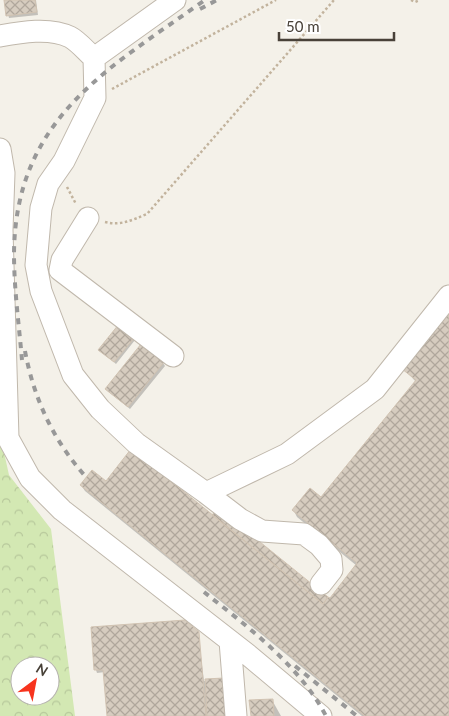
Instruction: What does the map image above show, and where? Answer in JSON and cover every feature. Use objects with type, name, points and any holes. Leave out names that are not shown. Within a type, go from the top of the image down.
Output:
[{"type":"lane","points":[[94,58],[175,0]]},
{"type":"lane","points":[[0,36],[22,32],[48,32],[70,37],[94,58],[95,98],[64,161],[48,184],[41,208],[37,238],[37,274],[41,291],[73,374],[100,410],[136,443],[240,519],[262,531],[304,534],[319,544],[331,560],[332,570],[321,584]]},
{"type":"lane","points":[[0,149],[4,173],[2,230],[8,438],[30,478],[62,510],[230,641],[321,716]]},
{"type":"lane","points":[[41,208],[52,251],[60,270],[173,356]]},
{"type":"lane","points":[[60,270],[62,260],[88,218]]},
{"type":"lane","points":[[206,493],[287,454],[376,389],[449,296]]},
{"type":"lane","points":[[230,641],[236,716]]},
{"type":"lane","points":[[291,691],[292,716]]},
{"type":"path","points":[[95,98],[276,0]]},
{"type":"path","points":[[64,161],[67,188],[75,203],[88,218],[115,224],[127,222],[147,214],[334,0]]},
{"type":"path","points":[[411,0],[415,2],[420,0]]},
{"type":"green space","points":[[0,434],[9,475],[51,529],[75,716],[0,716]]},
{"type":"building","points":[[4,0],[35,0],[37,12],[6,16]]},
{"type":"building","points":[[449,311],[449,716],[365,716],[80,485],[92,470],[106,481],[131,449],[323,604],[328,597],[330,598],[357,563],[292,510],[310,488],[321,497],[416,380],[402,369]]},
{"type":"building","points":[[119,324],[135,337],[114,362],[98,350]]},
{"type":"building","points":[[141,344],[164,362],[128,407],[105,389]]},
{"type":"building","points":[[218,508],[328,597],[323,604],[212,515]]},
{"type":"building","points":[[185,620],[199,632],[206,716],[107,716],[103,670],[94,670],[91,627]]},
{"type":"building","points":[[224,678],[226,716],[207,716],[205,679]]},
{"type":"building","points":[[273,699],[274,716],[251,716],[249,700]]},
{"type":"railway","points":[[22,360],[14,254],[19,207],[31,167],[49,132],[74,102],[102,75],[205,0]]},
{"type":"railway","points":[[200,9],[217,0]]},
{"type":"railway","points":[[25,351],[34,386],[46,418],[74,463],[86,477]]},
{"type":"railway","points":[[204,592],[255,633],[288,664],[302,680],[326,716]]},
{"type":"railway","points":[[295,666],[357,716]]}]
